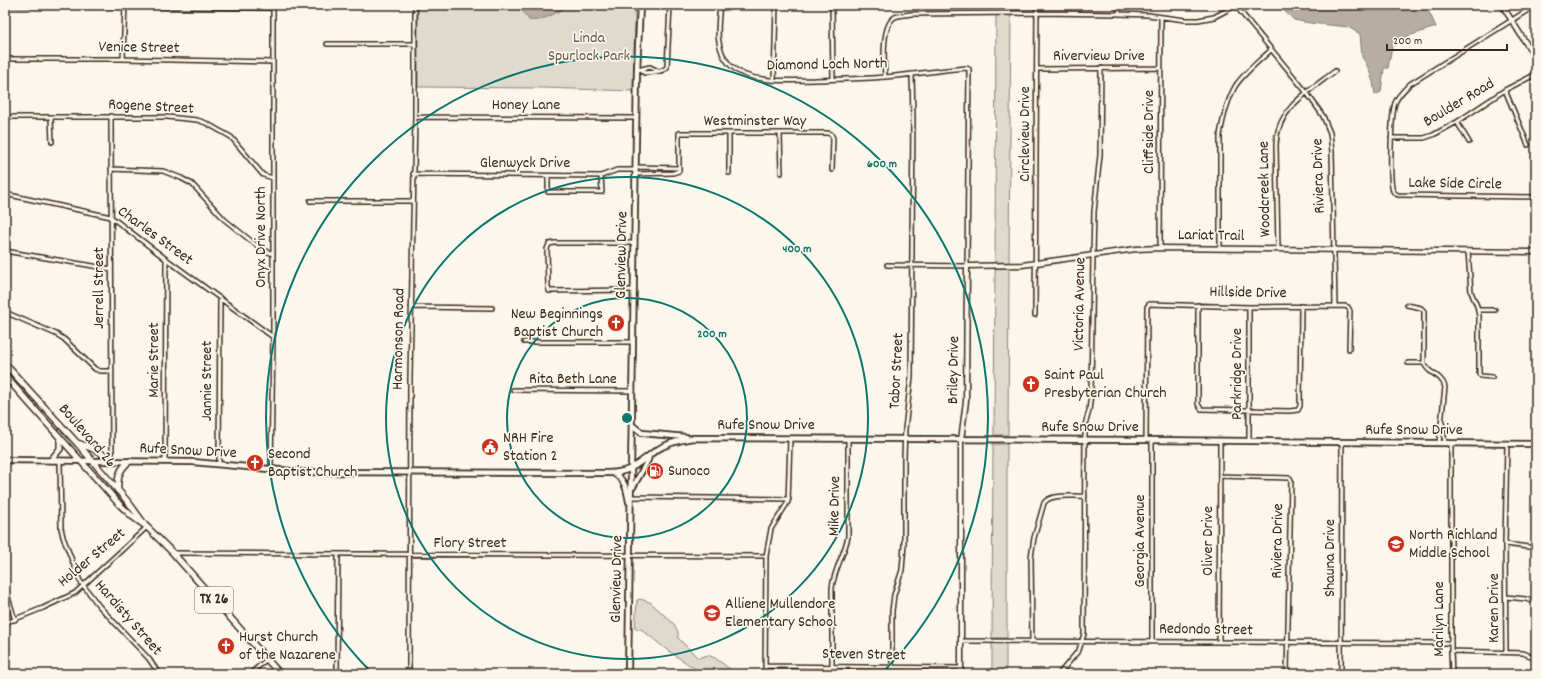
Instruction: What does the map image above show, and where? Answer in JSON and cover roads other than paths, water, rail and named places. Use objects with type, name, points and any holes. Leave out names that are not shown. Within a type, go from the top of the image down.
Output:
[{"type":"main road","name":"Glenview Drive","points":[[628,674],[636,118],[639,70],[640,5]]},
{"type":"main road","name":"Boulevard 26","points":[[5,364],[77,443],[138,514],[147,527]]},
{"type":"main road","name":"Boulevard 26","points":[[5,376],[120,505],[147,527],[173,553],[280,674]]},
{"type":"main road","points":[[14,386],[20,380]]},
{"type":"main road","points":[[632,425],[642,433],[693,438]]},
{"type":"main road","points":[[51,460],[60,449],[60,437]]},
{"type":"main road","name":"Rufe Snow Drive","points":[[5,460],[166,461],[219,463],[271,470],[302,472],[613,473],[623,472],[632,468],[648,456],[669,444],[681,439],[693,438],[1152,440],[1536,444]]},
{"type":"main road","points":[[77,443],[85,445],[107,456],[111,461]]},
{"type":"main road","points":[[631,491],[648,460],[648,456]]},
{"type":"main road","points":[[118,491],[118,474],[125,464],[130,461]]},
{"type":"main road","points":[[613,473],[624,483],[631,509]]},
{"type":"street","points":[[5,5],[273,6]]},
{"type":"street","points":[[124,59],[125,5]]},
{"type":"street","name":"Harmonson Road","points":[[409,674],[412,201],[415,117],[416,5]]},
{"type":"street","points":[[639,70],[644,67],[662,70],[667,67],[670,5]]},
{"type":"street","name":"Diamond Loch North","points":[[720,5],[717,31],[719,48],[731,66],[742,73],[763,79],[884,77],[966,68]]},
{"type":"street","points":[[774,80],[776,5]]},
{"type":"street","points":[[832,5],[833,79]]},
{"type":"street","name":"Circleview Drive","points":[[1035,315],[1037,5]]},
{"type":"street","points":[[1119,5],[1119,14]]},
{"type":"street","points":[[884,77],[885,39],[888,27],[896,17],[911,14],[1038,12],[1161,16],[1185,20],[1208,18],[1235,5]]},
{"type":"street","name":"Riviera Drive","points":[[1235,5],[1307,93],[1323,116],[1330,133],[1332,152],[1335,306]]},
{"type":"street","points":[[1502,5],[1536,59]]},
{"type":"street","name":"Lake Side Circle","points":[[1536,5],[1410,84],[1400,93],[1395,103],[1391,123],[1393,191],[1398,195],[1536,197]]},
{"type":"street","name":"Onyx Drive North","points":[[271,470],[273,337],[273,6]]},
{"type":"street","name":"Cliffside Drive","points":[[1160,248],[1161,16]]},
{"type":"street","points":[[327,44],[415,44]]},
{"type":"street","points":[[1220,248],[1220,135],[1224,115],[1229,99],[1236,85],[1245,74],[1271,50]]},
{"type":"street","name":"Venice Street","points":[[5,59],[124,59],[273,62]]},
{"type":"street","name":"Briley Drive","points":[[961,674],[961,440],[966,401],[969,70],[966,68]]},
{"type":"street","name":"Victoria Avenue","points":[[1083,641],[1085,580],[1085,425],[1089,411],[1091,393],[1094,212],[1100,155],[1101,68]]},
{"type":"street","name":"Riverview Drive","points":[[1037,69],[1161,68]]},
{"type":"street","name":"Woodcreek Lane","points":[[1278,249],[1276,135],[1284,116],[1290,107],[1335,72]]},
{"type":"street","name":"Tabor Street","points":[[892,668],[892,611],[894,595],[902,570],[904,545],[905,440],[911,377],[913,266],[912,74]]},
{"type":"street","name":"Boulder Road","points":[[1391,138],[1424,138],[1433,135],[1457,122],[1505,90],[1536,74]]},
{"type":"street","points":[[1505,90],[1528,145]]},
{"type":"street","name":"Jerrell Street","points":[[111,116],[111,461]]},
{"type":"street","name":"Rogene Street","points":[[5,117],[180,117],[206,123],[232,137],[263,175],[273,178]]},
{"type":"street","name":"Honey Lane","points":[[415,117],[636,118]]},
{"type":"street","points":[[51,118],[52,142]]},
{"type":"street","points":[[1457,122],[1469,142]]},
{"type":"street","name":"Westminster Way","points":[[679,168],[679,133],[831,134],[833,138],[832,170]]},
{"type":"street","points":[[729,134],[729,172]]},
{"type":"street","points":[[780,134],[781,173]]},
{"type":"street","name":"Glenwyck Drive","points":[[413,174],[601,176],[617,170],[679,168]]},
{"type":"street","name":"Glenwyck Drive","points":[[636,170],[673,173],[679,171],[679,168]]},
{"type":"street","points":[[111,169],[163,171],[192,184],[225,220],[261,249],[273,254]]},
{"type":"street","points":[[548,176],[548,192],[602,192],[601,176]]},
{"type":"street","name":"Charles Street","points":[[5,194],[111,217],[273,337]]},
{"type":"street","points":[[310,201],[412,201]]},
{"type":"street","points":[[634,290],[549,291],[547,249],[549,244],[635,243]]},
{"type":"street","name":"Lariat Trail","points":[[887,265],[1022,265],[1136,249],[1160,248],[1536,252]]},
{"type":"street","points":[[5,251],[111,269]]},
{"type":"street","points":[[1468,251],[1471,292],[1478,310],[1479,374],[1481,376],[1492,376]]},
{"type":"street","name":"Marie Street","points":[[166,259],[166,461]]},
{"type":"street","name":"Jannie Street","points":[[219,463],[220,298]]},
{"type":"street","name":"Hillside Drive","points":[[1146,440],[1147,305],[1249,307],[1344,306],[1348,307],[1350,311],[1349,349]]},
{"type":"street","points":[[1198,305],[1199,407],[1248,410],[1298,410],[1300,406],[1301,306]]},
{"type":"street","points":[[1407,305],[1421,308],[1424,311],[1424,363],[1427,369],[1439,376],[1444,381],[1445,391],[1439,443]]},
{"type":"street","points":[[411,307],[492,308]]},
{"type":"street","name":"Parkridge Drive","points":[[1249,307],[1249,441]]},
{"type":"street","points":[[1478,310],[1495,310]]},
{"type":"street","points":[[5,312],[56,334],[64,339],[95,369],[112,372]]},
{"type":"street","points":[[524,342],[633,342]]},
{"type":"street","points":[[1408,363],[1424,363]]},
{"type":"street","name":"Rita Beth Lane","points":[[512,390],[633,391]]},
{"type":"street","points":[[1442,416],[1445,443]]},
{"type":"street","points":[[766,674],[766,556],[771,529],[786,507],[789,499],[790,439]]},
{"type":"street","name":"Mike Drive","points":[[832,667],[833,579],[848,537],[848,439]]},
{"type":"street","name":"Georgia Avenue","points":[[1152,440],[1152,641]]},
{"type":"street","name":"Oliver Drive","points":[[1220,441],[1220,641]]},
{"type":"street","name":"Shauna Drive","points":[[1341,674],[1342,443]]},
{"type":"street","name":"Marilyn Lane","points":[[1451,444],[1452,674]]},
{"type":"street","name":"Karen Drive","points":[[1506,652],[1507,444]]},
{"type":"street","name":"Hardisty Street","points":[[60,460],[61,528],[77,574],[99,606],[149,659],[159,674]]},
{"type":"street","name":"Riviera Drive","points":[[1220,476],[1290,478],[1291,480],[1287,674]]},
{"type":"street","points":[[1032,641],[1031,557],[1034,538],[1044,503],[1047,499],[1054,497],[1085,496]]},
{"type":"street","points":[[631,497],[789,499]]},
{"type":"street","name":"Holder Street","points":[[5,624],[75,592],[147,527]]},
{"type":"street","points":[[1506,544],[1536,548]]},
{"type":"street","name":"Flory Street","points":[[173,553],[766,556]]},
{"type":"street","points":[[337,674],[338,554]]},
{"type":"street","points":[[5,587],[15,620]]},
{"type":"street","points":[[1506,597],[1526,599],[1536,603]]},
{"type":"street","name":"Redondo Street","points":[[961,641],[1451,643]]},
{"type":"street","points":[[1058,674],[1079,650],[1083,641]]},
{"type":"street","points":[[1451,651],[1523,653],[1536,658]]},
{"type":"street","points":[[250,674],[267,659]]},
{"type":"street","name":"Steven Street","points":[[766,666],[961,668]]},
{"type":"place","name":"New Beginnings Baptist Church","points":[[616,323]]},
{"type":"place","name":"Saint Paul Presbyterian Church","points":[[1031,384]]},
{"type":"place","name":"NRH Fire Station 2","points":[[490,447]]},
{"type":"place","name":"Second Baptist Church","points":[[255,463]]},
{"type":"place","name":"Sunoco","points":[[655,471]]},
{"type":"place","name":"North Richland Middle School","points":[[1396,544]]},
{"type":"place","name":"Alliene Mullendore Elementary School","points":[[712,613]]},
{"type":"place","name":"Hurst Church of the Nazarene","points":[[226,646]]},
{"type":"park label","name":"Linda Spurlock Park","points":[[589,47]]}]
